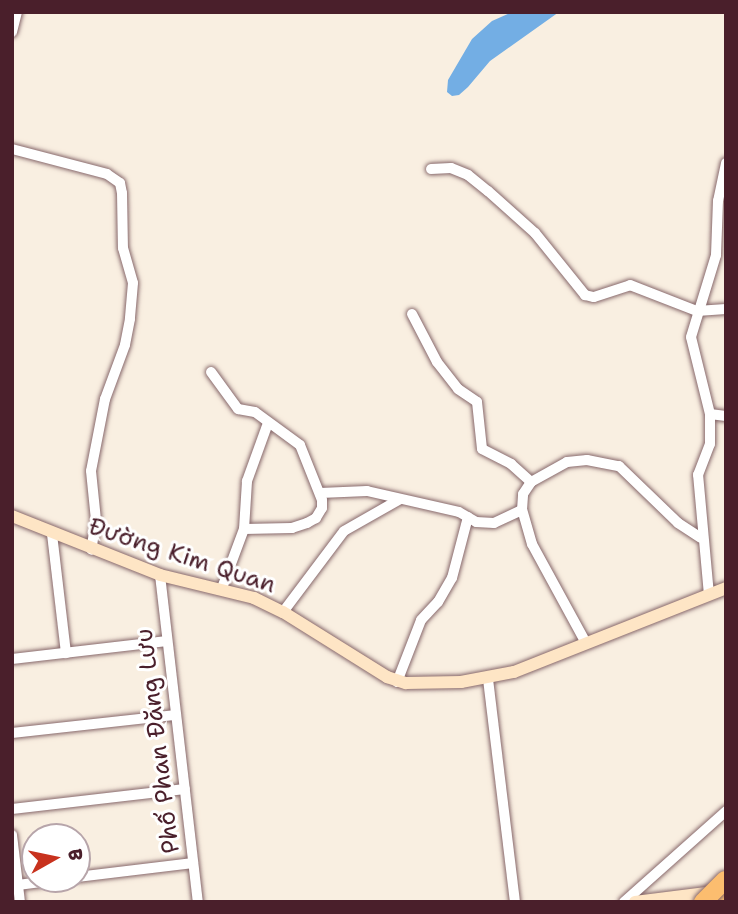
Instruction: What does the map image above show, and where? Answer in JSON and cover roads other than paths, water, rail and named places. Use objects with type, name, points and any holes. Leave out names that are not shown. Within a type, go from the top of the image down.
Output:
[{"type":"highway","points":[[702,902],[725,880]]},
{"type":"highway","points":[[722,902],[726,898]]},
{"type":"main road","name":"Đường Kim Quan","points":[[12,516],[91,550],[160,575],[222,588],[284,612],[397,682],[439,684],[488,679],[514,673],[726,588]]},
{"type":"main road","points":[[635,902],[726,891]]},
{"type":"street","points":[[12,32],[17,12]]},
{"type":"street","points":[[12,149],[107,174],[120,183],[122,193],[123,248],[133,283],[130,319],[105,399],[91,471],[96,520],[91,550]]},
{"type":"street","points":[[709,595],[701,538],[698,475],[710,444],[710,414],[691,337],[716,255],[718,201],[726,163]]},
{"type":"street","points":[[431,169],[451,168],[468,175],[488,191],[535,233],[585,295],[594,297],[630,285],[697,311],[726,309]]},
{"type":"street","points":[[412,314],[437,362],[458,389],[477,402],[482,449],[511,464],[531,482]]},
{"type":"street","points":[[211,372],[222,383],[234,405],[255,412],[304,451],[313,481],[320,493],[322,508],[317,518],[307,523],[292,528],[244,528]]},
{"type":"street","points":[[710,414],[726,416]]},
{"type":"street","points":[[222,588],[244,528],[247,481],[268,423]]},
{"type":"street","points":[[586,643],[553,579],[536,556],[522,510],[523,494],[531,482],[567,462],[587,460],[619,466],[678,523],[701,538]]},
{"type":"street","points":[[320,493],[358,489],[468,517],[476,522],[494,523],[522,510]]},
{"type":"street","points":[[284,612],[344,531],[400,499]]},
{"type":"street","points":[[397,682],[421,620],[438,602],[452,578],[468,517]]},
{"type":"street","points":[[52,534],[66,653]]},
{"type":"street","name":"Phố Phan Đăng Lưu","points":[[160,575],[198,902]]},
{"type":"street","points":[[12,659],[167,641]]},
{"type":"street","points":[[488,679],[515,902]]},
{"type":"street","points":[[12,733],[176,715]]},
{"type":"street","points":[[12,809],[185,789]]},
{"type":"street","points":[[624,902],[726,811]]},
{"type":"street","points":[[12,835],[20,902]]},
{"type":"street","points":[[91,875],[193,863]]},
{"type":"water","points":[[512,12],[559,12],[490,61],[468,87],[459,95],[452,96],[447,92],[448,80],[472,39],[492,21]]}]
